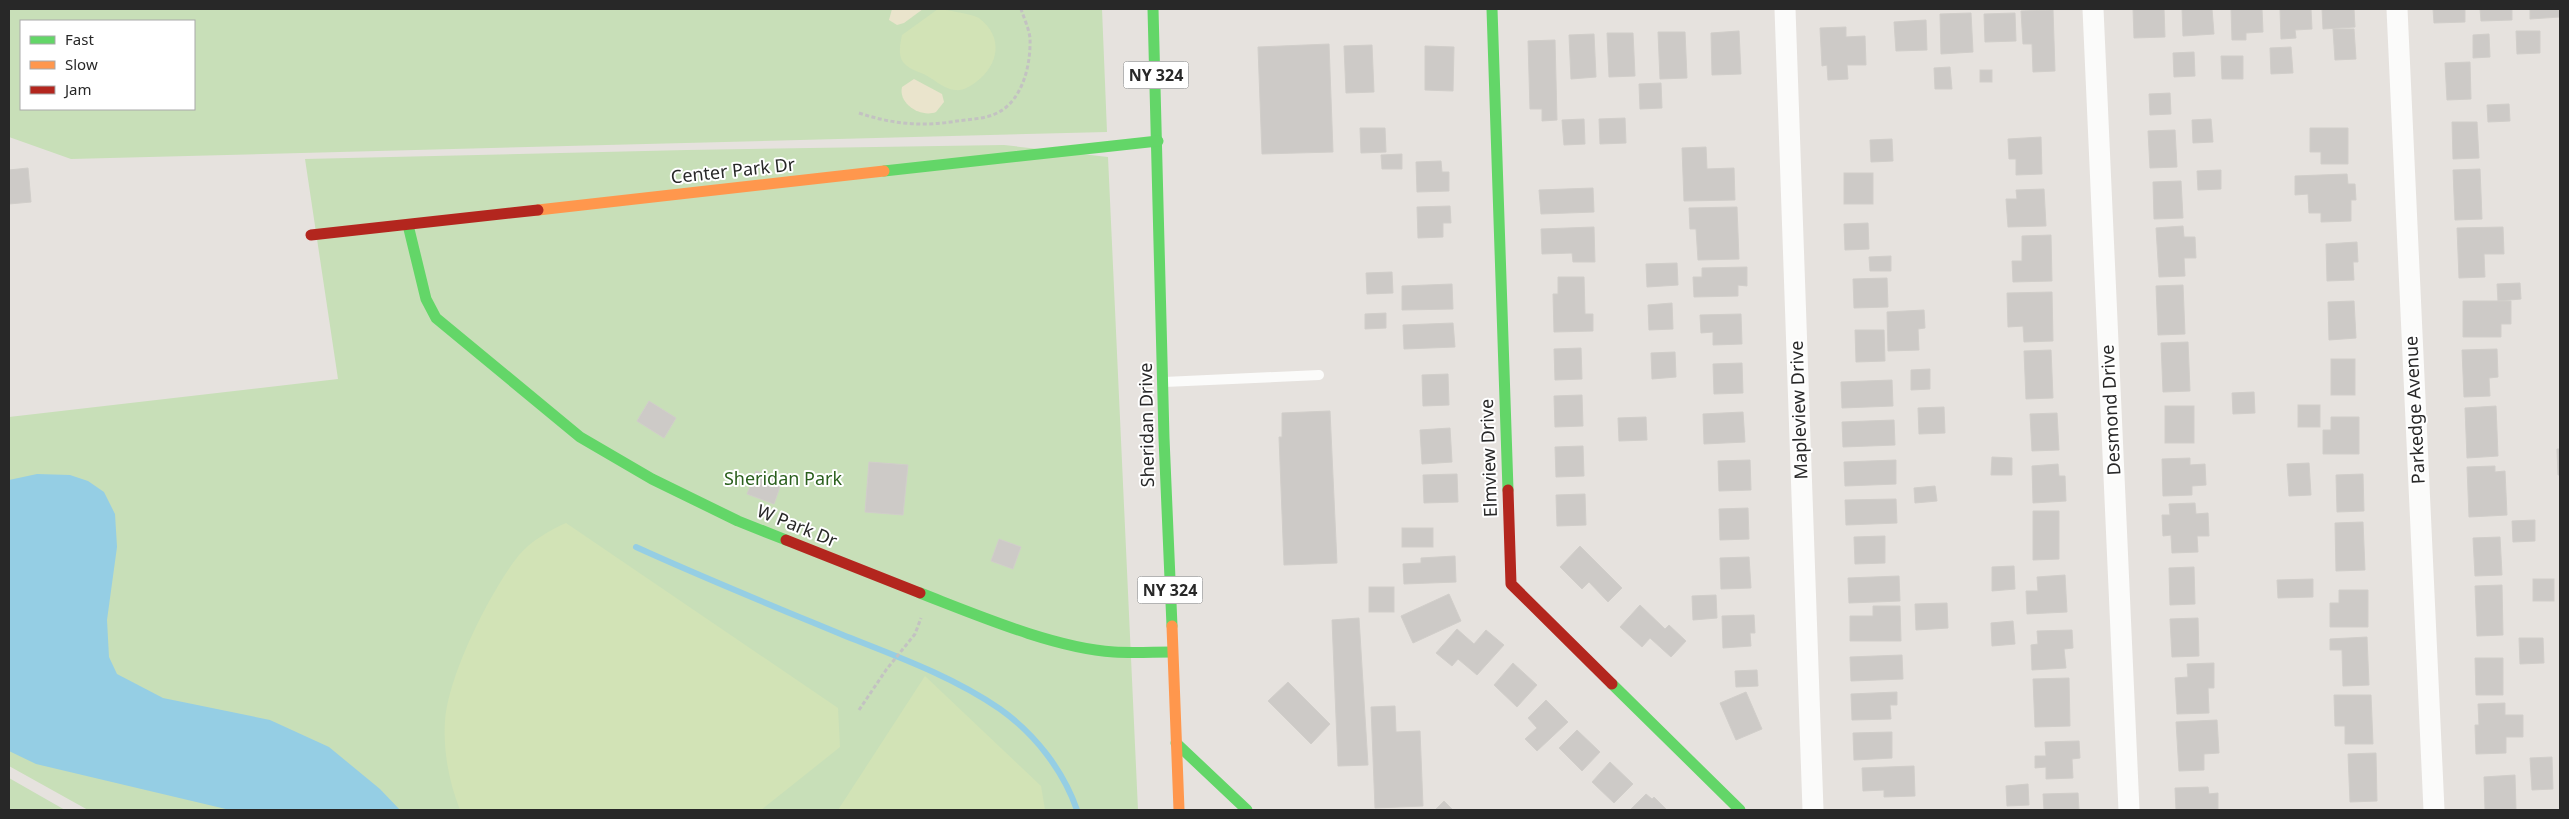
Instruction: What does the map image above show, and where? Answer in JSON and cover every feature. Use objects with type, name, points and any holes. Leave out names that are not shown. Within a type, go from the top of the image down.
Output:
[{"type":"street","name":"Sheridan Drive","points":[[1153,9],[1163,382],[1176,743]]},
{"type":"street","name":"Elmview Drive","points":[[1492,9],[1511,584],[1740,810]]},
{"type":"street","name":"Mapleview Drive","points":[[1785,9],[1813,810]]},
{"type":"street","name":"Desmond Drive","points":[[2093,9],[2129,810]]},
{"type":"street","name":"Parkedge Avenue","points":[[2396,9],[2434,810]]},
{"type":"street","name":"Center Park Dr","points":[[311,235],[1158,141]]},
{"type":"street","name":"W Park Dr","points":[[408,225],[426,299],[436,318],[580,437],[652,479],[738,521],[974,614],[1072,645],[1114,652],[1172,652]]},
{"type":"street","name":"NY 324","points":[[1176,743],[1179,810]]},
{"type":"street","points":[[1176,743],[1247,810]]},
{"type":"lane","points":[[1163,382],[1319,375]]},
{"type":"path","points":[[859,114],[883,121],[916,125],[957,121],[998,113],[1015,98],[1028,67],[1030,36],[1021,9]]},
{"type":"path","points":[[859,710],[886,670],[911,640]]},
{"type":"green space","points":[[9,9],[1102,9],[1107,132],[71,159],[9,137]]},
{"type":"green space","points":[[938,9],[979,18],[987,26],[995,42],[996,51],[990,68],[976,82],[963,89],[951,89],[908,67],[904,64],[900,55],[902,35]]},
{"type":"green space","name":"Sheridan Park","points":[[1004,145],[1108,157],[1138,810],[88,810],[9,766],[9,417],[338,379],[305,159]]},
{"type":"green space","points":[[566,523],[838,708],[840,747],[761,810],[460,810],[448,766],[445,744],[445,721],[448,702],[462,657],[496,589],[519,555],[541,536]]},
{"type":"green space","points":[[925,676],[1041,786],[1045,810],[838,810]]},
{"type":"green space","points":[[9,778],[65,810],[9,810]]},
{"type":"sand","points":[[892,9],[923,9],[904,23],[897,25],[889,20]]},
{"type":"sand","points":[[914,79],[942,94],[944,102],[936,112],[924,113],[907,104],[902,93],[902,87]]},
{"type":"water","points":[[37,474],[70,475],[88,481],[104,492],[115,514],[117,547],[107,620],[109,657],[117,674],[163,698],[270,720],[329,747],[380,789],[400,810],[230,810],[36,764],[9,751],[9,480]]},
{"type":"building","points":[[2133,9],[2164,9],[2165,37],[2134,38]]},
{"type":"building","points":[[2182,9],[2212,9],[2214,34],[2183,36]]},
{"type":"building","points":[[2231,9],[2262,9],[2263,32],[2246,33],[2246,40],[2232,40]]},
{"type":"building","points":[[2280,9],[2311,9],[2312,29],[2295,30],[2296,38],[2281,39]]},
{"type":"building","points":[[2322,9],[2354,9],[2355,27],[2323,29]]},
{"type":"building","points":[[2433,9],[2465,9],[2465,22],[2434,23]]},
{"type":"building","points":[[2480,9],[2512,9],[2512,20],[2481,21]]},
{"type":"building","points":[[2530,9],[2560,9],[2560,17],[2530,19]]},
{"type":"building","points":[[2053,10],[2055,71],[2033,72],[2032,44],[2023,44],[2021,11]]},
{"type":"building","points":[[1971,13],[1973,52],[1941,54],[1940,14]]},
{"type":"building","points":[[2015,13],[2016,41],[1985,42],[1984,14]]},
{"type":"building","points":[[1926,20],[1927,50],[1896,51],[1894,22]]},
{"type":"building","points":[[1846,27],[1846,37],[1865,36],[1866,65],[1847,65],[1848,79],[1828,80],[1827,65],[1822,66],[1820,28]]},
{"type":"building","points":[[2333,29],[2354,29],[2356,59],[2335,60]]},
{"type":"building","points":[[1739,31],[1741,74],[1712,75],[1711,33]]},
{"type":"building","points":[[2516,31],[2540,31],[2540,53],[2517,54]]},
{"type":"building","points":[[1658,32],[1685,32],[1687,78],[1660,79]]},
{"type":"building","points":[[1607,33],[1633,33],[1635,76],[1609,77]]},
{"type":"building","points":[[1594,34],[1596,77],[1571,79],[1569,35]]},
{"type":"building","points":[[2489,34],[2490,57],[2473,58],[2473,35]]},
{"type":"building","points":[[1555,40],[1557,120],[1542,121],[1542,109],[1530,109],[1528,41]]},
{"type":"building","points":[[1329,44],[1333,152],[1262,154],[1258,47]]},
{"type":"building","points":[[1372,45],[1374,92],[1346,93],[1344,46]]},
{"type":"building","points":[[1425,46],[1454,47],[1453,91],[1425,90]]},
{"type":"building","points":[[2291,47],[2293,73],[2271,74],[2270,48]]},
{"type":"building","points":[[2194,52],[2195,76],[2174,77],[2173,53]]},
{"type":"building","points":[[2221,56],[2243,56],[2243,79],[2222,79]]},
{"type":"building","points":[[2470,62],[2471,99],[2447,100],[2445,63]]},
{"type":"building","points":[[1950,67],[1952,89],[1935,89],[1934,68]]},
{"type":"building","points":[[1980,70],[1992,70],[1992,82],[1980,82]]},
{"type":"building","points":[[1661,83],[1662,108],[1640,109],[1639,84]]},
{"type":"building","points":[[2170,93],[2171,114],[2150,115],[2149,94]]},
{"type":"building","points":[[2509,104],[2510,121],[2488,122],[2487,105]]},
{"type":"building","points":[[1625,118],[1626,143],[1600,144],[1599,119]]},
{"type":"building","points":[[1584,119],[1585,144],[1564,145],[1562,120]]},
{"type":"building","points":[[2211,119],[2213,142],[2193,143],[2192,120]]},
{"type":"building","points":[[2452,122],[2477,122],[2479,158],[2453,159]]},
{"type":"building","points":[[1360,128],[1385,128],[1386,152],[1361,153]]},
{"type":"building","points":[[2310,128],[2348,128],[2348,164],[2321,164],[2321,152],[2310,152]]},
{"type":"building","points":[[2175,130],[2177,167],[2150,168],[2148,131]]},
{"type":"building","points":[[2041,137],[2042,174],[2016,175],[2016,159],[2009,159],[2008,139]]},
{"type":"building","points":[[1892,139],[1893,161],[1871,162],[1870,140]]},
{"type":"building","points":[[1706,147],[1707,169],[1734,168],[1735,200],[1684,201],[1682,148]]},
{"type":"building","points":[[1402,154],[1402,169],[1382,169],[1381,155]]},
{"type":"building","points":[[1441,161],[1442,172],[1449,172],[1449,191],[1417,192],[1416,162]]},
{"type":"building","points":[[28,168],[31,202],[9,204],[9,170]]},
{"type":"building","points":[[2480,169],[2482,219],[2455,220],[2453,170]]},
{"type":"building","points":[[2221,170],[2221,189],[2198,190],[2197,171]]},
{"type":"building","points":[[1844,173],[1873,173],[1873,204],[1844,204]]},
{"type":"building","points":[[2347,174],[2348,184],[2355,184],[2356,200],[2351,200],[2351,221],[2321,222],[2321,213],[2309,213],[2308,194],[2295,195],[2295,176]]},
{"type":"building","points":[[2181,181],[2183,218],[2154,219],[2153,182]]},
{"type":"building","points":[[1593,188],[1594,212],[1541,214],[1539,190]]},
{"type":"building","points":[[2044,189],[2046,226],[2008,227],[2006,199],[2017,199],[2016,190]]},
{"type":"building","points":[[1450,206],[1451,223],[1443,223],[1443,237],[1418,238],[1417,207]]},
{"type":"building","points":[[1737,207],[1739,259],[1698,260],[1696,229],[1690,229],[1689,208]]},
{"type":"building","points":[[1868,223],[1869,249],[1845,250],[1844,224]]},
{"type":"building","points":[[2183,226],[2184,237],[2195,237],[2196,258],[2184,258],[2185,276],[2159,277],[2156,228]]},
{"type":"building","points":[[1594,227],[1595,262],[1573,262],[1572,253],[1542,254],[1541,229]]},
{"type":"building","points":[[2503,227],[2504,254],[2484,254],[2485,277],[2459,278],[2457,228]]},
{"type":"building","points":[[2051,235],[2052,281],[2013,282],[2012,261],[2022,261],[2022,236]]},
{"type":"building","points":[[2357,242],[2358,262],[2353,262],[2354,280],[2327,281],[2326,244]]},
{"type":"building","points":[[1891,256],[1891,271],[1870,271],[1869,257]]},
{"type":"building","points":[[1677,263],[1678,285],[1647,287],[1646,264]]},
{"type":"building","points":[[1747,267],[1747,286],[1738,285],[1738,296],[1694,297],[1693,277],[1702,277],[1702,268]]},
{"type":"building","points":[[1392,272],[1393,293],[1367,294],[1366,273]]},
{"type":"building","points":[[1558,277],[1584,277],[1585,314],[1593,314],[1593,331],[1554,332],[1553,294],[1558,294]]},
{"type":"building","points":[[1887,278],[1888,307],[1854,308],[1853,279]]},
{"type":"building","points":[[2520,283],[2521,299],[2498,301],[2497,284]]},
{"type":"building","points":[[1452,284],[1453,309],[1402,310],[1402,286]]},
{"type":"building","points":[[2183,285],[2185,334],[2158,335],[2156,286]]},
{"type":"building","points":[[2052,292],[2053,341],[2024,342],[2023,326],[2008,327],[2007,293]]},
{"type":"building","points":[[2354,301],[2356,338],[2329,340],[2328,302]]},
{"type":"building","points":[[2463,301],[2511,301],[2511,324],[2501,324],[2501,337],[2463,337]]},
{"type":"building","points":[[1672,303],[1673,329],[1649,330],[1648,305]]},
{"type":"building","points":[[1924,310],[1925,328],[1918,329],[1919,350],[1888,351],[1887,312]]},
{"type":"building","points":[[1386,313],[1386,328],[1365,329],[1365,314]]},
{"type":"building","points":[[1741,314],[1742,344],[1713,345],[1713,332],[1701,333],[1700,315]]},
{"type":"building","points":[[1453,323],[1455,347],[1404,349],[1403,325]]},
{"type":"building","points":[[1855,330],[1884,330],[1885,361],[1856,362]]},
{"type":"building","points":[[2188,342],[2190,391],[2163,392],[2161,343]]},
{"type":"building","points":[[1581,348],[1582,379],[1555,380],[1554,349]]},
{"type":"building","points":[[2497,349],[2498,377],[2489,378],[2490,396],[2464,397],[2462,350]]},
{"type":"building","points":[[2051,350],[2053,398],[2026,399],[2024,351]]},
{"type":"building","points":[[1675,352],[1676,377],[1652,379],[1651,353]]},
{"type":"building","points":[[2331,359],[2355,359],[2355,395],[2331,395]]},
{"type":"building","points":[[1742,363],[1743,393],[1714,394],[1713,364]]},
{"type":"building","points":[[1930,369],[1930,389],[1911,390],[1911,370]]},
{"type":"building","points":[[1448,374],[1449,405],[1423,406],[1422,375]]},
{"type":"building","points":[[1892,380],[1893,406],[1842,408],[1841,382]]},
{"type":"building","points":[[2254,392],[2255,413],[2233,414],[2232,393]]},
{"type":"building","points":[[1582,395],[1583,426],[1555,427],[1554,396]]},
{"type":"building","points":[[649,401],[676,418],[664,438],[637,421]]},
{"type":"building","points":[[2298,405],[2320,405],[2320,427],[2298,427]]},
{"type":"building","points":[[2165,406],[2194,406],[2194,443],[2165,443]]},
{"type":"building","points":[[2496,406],[2498,456],[2467,458],[2465,408]]},
{"type":"building","points":[[1944,407],[1945,433],[1919,434],[1918,408]]},
{"type":"building","points":[[1330,411],[1337,563],[1284,565],[1279,437],[1282,437],[1282,413]]},
{"type":"building","points":[[1743,412],[1745,442],[1704,444],[1703,414]]},
{"type":"building","points":[[2057,413],[2059,450],[2032,451],[2030,414]]},
{"type":"building","points":[[1646,417],[1647,440],[1619,441],[1618,418]]},
{"type":"building","points":[[2331,417],[2359,417],[2359,454],[2323,454],[2323,430],[2331,430]]},
{"type":"building","points":[[1894,420],[1895,445],[1843,447],[1842,422]]},
{"type":"building","points":[[1450,428],[1452,462],[1422,464],[1420,430]]},
{"type":"building","points":[[1583,446],[1584,476],[1556,477],[1555,447]]},
{"type":"building","points":[[2557,449],[2560,449],[2560,475],[2558,475]]},
{"type":"building","points":[[1992,457],[2012,458],[2012,475],[1991,475]]},
{"type":"building","points":[[2190,458],[2190,465],[2205,464],[2206,485],[2192,486],[2192,495],[2163,496],[2162,459]]},
{"type":"building","points":[[1750,460],[1751,490],[1719,491],[1718,461]]},
{"type":"building","points":[[1896,460],[1896,484],[1845,486],[1844,462]]},
{"type":"building","points":[[869,462],[908,465],[903,515],[865,512]]},
{"type":"building","points":[[2309,463],[2311,495],[2289,496],[2287,464]]},
{"type":"building","points":[[2058,464],[2059,476],[2065,476],[2066,501],[2033,503],[2032,466]]},
{"type":"building","points":[[2495,466],[2495,472],[2505,471],[2507,515],[2469,517],[2467,467]]},
{"type":"building","points":[[756,471],[782,481],[774,504],[747,494]]},
{"type":"building","points":[[1457,474],[1458,502],[1424,503],[1423,475]]},
{"type":"building","points":[[2363,474],[2364,511],[2337,512],[2336,475]]},
{"type":"building","points":[[1935,486],[1937,501],[1915,503],[1914,488]]},
{"type":"building","points":[[1585,494],[1586,525],[1557,526],[1556,495]]},
{"type":"building","points":[[1896,499],[1897,523],[1846,525],[1845,500]]},
{"type":"building","points":[[2195,503],[2196,514],[2208,513],[2209,536],[2197,536],[2198,552],[2172,553],[2171,535],[2163,536],[2162,515],[2170,515],[2169,504]]},
{"type":"building","points":[[1748,508],[1749,539],[1720,540],[1719,509]]},
{"type":"building","points":[[2033,511],[2059,511],[2059,559],[2033,560]]},
{"type":"building","points":[[2535,520],[2535,541],[2513,542],[2512,521]]},
{"type":"building","points":[[2363,522],[2365,570],[2336,571],[2335,523]]},
{"type":"building","points":[[1402,528],[1433,528],[1433,547],[1402,547]]},
{"type":"building","points":[[1885,536],[1885,563],[1855,564],[1854,537]]},
{"type":"building","points":[[2500,537],[2502,575],[2475,576],[2473,538]]},
{"type":"building","points":[[999,539],[1021,547],[1013,569],[991,561]]},
{"type":"building","points":[[1580,546],[1622,588],[1608,602],[1589,582],[1582,589],[1560,567]]},
{"type":"building","points":[[1455,556],[1456,582],[1404,584],[1403,564],[1421,563],[1421,558]]},
{"type":"building","points":[[1749,557],[1751,588],[1721,589],[1720,558]]},
{"type":"building","points":[[2014,566],[2015,589],[1992,591],[1992,567]]},
{"type":"building","points":[[2194,567],[2195,604],[2170,605],[2169,568]]},
{"type":"building","points":[[2065,575],[2067,612],[2027,614],[2026,591],[2038,591],[2037,577]]},
{"type":"building","points":[[1899,576],[1900,601],[1849,603],[1848,578]]},
{"type":"building","points":[[2313,579],[2313,597],[2278,598],[2277,580]]},
{"type":"building","points":[[2533,579],[2554,579],[2554,601],[2533,601]]},
{"type":"building","points":[[2502,585],[2503,635],[2477,636],[2475,586]]},
{"type":"building","points":[[1369,587],[1394,587],[1394,612],[1369,612]]},
{"type":"building","points":[[2339,590],[2368,590],[2368,627],[2330,627],[2330,603],[2339,603]]},
{"type":"building","points":[[1449,594],[1461,621],[1413,643],[1401,616]]},
{"type":"building","points":[[1716,595],[1717,618],[1693,620],[1692,596]]},
{"type":"building","points":[[1947,603],[1948,628],[1916,630],[1915,604]]},
{"type":"building","points":[[1640,605],[1665,629],[1669,625],[1686,641],[1671,657],[1650,638],[1642,647],[1620,627]]},
{"type":"building","points":[[1873,606],[1900,606],[1901,641],[1850,641],[1850,616],[1873,616]]},
{"type":"building","points":[[1754,615],[1755,633],[1750,633],[1751,646],[1723,648],[1722,616]]},
{"type":"building","points":[[1359,618],[1368,765],[1338,766],[1332,620]]},
{"type":"building","points":[[2198,618],[2199,656],[2172,657],[2170,619]]},
{"type":"building","points":[[2013,621],[2015,644],[1992,646],[1991,623]]},
{"type":"building","points":[[1457,629],[1474,644],[1486,630],[1504,645],[1477,675],[1458,659],[1452,666],[1436,653]]},
{"type":"building","points":[[2072,630],[2073,648],[2064,649],[2066,668],[2032,670],[2031,645],[2038,644],[2037,631]]},
{"type":"building","points":[[2367,637],[2369,685],[2343,686],[2342,650],[2330,650],[2330,639]]},
{"type":"building","points":[[2519,638],[2543,638],[2544,663],[2520,664]]},
{"type":"building","points":[[1902,655],[1903,679],[1851,681],[1850,657]]},
{"type":"building","points":[[2475,658],[2503,658],[2503,695],[2476,695]]},
{"type":"building","points":[[1513,663],[1537,685],[1517,707],[1494,685]]},
{"type":"building","points":[[2214,663],[2214,688],[2208,688],[2209,713],[2177,714],[2175,678],[2188,677],[2187,664]]},
{"type":"building","points":[[1757,670],[1758,686],[1736,687],[1735,671]]},
{"type":"building","points":[[2069,678],[2070,726],[2035,727],[2033,679]]},
{"type":"building","points":[[1288,682],[1330,724],[1311,744],[1268,701]]},
{"type":"building","points":[[1746,692],[1762,729],[1736,740],[1720,703]]},
{"type":"building","points":[[1897,692],[1897,705],[1890,705],[1891,719],[1852,720],[1851,694]]},
{"type":"building","points":[[2334,695],[2371,695],[2373,744],[2345,744],[2345,726],[2335,726]]},
{"type":"building","points":[[1546,700],[1568,722],[1537,751],[1525,739],[1537,728],[1528,718]]},
{"type":"building","points":[[2505,703],[2505,715],[2523,715],[2523,737],[2506,737],[2506,753],[2476,754],[2475,725],[2479,725],[2478,704]]},
{"type":"building","points":[[1395,706],[1396,732],[1420,731],[1423,806],[1375,808],[1371,707]]},
{"type":"building","points":[[2217,720],[2219,753],[2204,754],[2204,770],[2179,771],[2176,722]]},
{"type":"building","points":[[1577,730],[1600,752],[1582,771],[1559,748]]},
{"type":"building","points":[[1892,732],[1892,758],[1854,760],[1853,733]]},
{"type":"building","points":[[2079,741],[2080,758],[2072,759],[2073,778],[2046,779],[2046,767],[2035,768],[2035,756],[2046,756],[2045,742]]},
{"type":"building","points":[[2376,753],[2377,801],[2350,802],[2348,754]]},
{"type":"building","points":[[2552,757],[2553,789],[2532,790],[2530,758]]},
{"type":"building","points":[[1610,762],[1633,784],[1614,803],[1592,782]]},
{"type":"building","points":[[1914,766],[1915,796],[1884,797],[1884,790],[1863,791],[1862,768]]},
{"type":"building","points":[[2515,775],[2516,810],[2485,810],[2484,777]]},
{"type":"building","points":[[2028,784],[2029,805],[2007,806],[2006,786]]},
{"type":"building","points":[[2208,787],[2209,794],[2218,793],[2218,810],[2176,810],[2175,788]]},
{"type":"building","points":[[2078,793],[2079,810],[2044,810],[2043,794]]},
{"type":"building","points":[[1646,794],[1652,799],[1654,797],[1667,810],[1630,810]]},
{"type":"building","points":[[1444,801],[1453,810],[1435,810]]},
{"type":"waterway","points":[[636,547],[739,592],[923,667],[982,697],[1013,719],[1036,741],[1056,767],[1077,810]]},
{"type":"traffic: fast","points":[[1153,9],[1164,438],[1172,626]]},
{"type":"traffic: fast","points":[[1492,9],[1508,490]]},
{"type":"traffic: fast","points":[[884,171],[1158,141]]},
{"type":"traffic: fast","points":[[408,225],[426,299],[436,318],[580,437],[652,479],[738,521],[786,540]]},
{"type":"traffic: fast","points":[[920,593],[1016,629],[1066,644],[1114,652],[1172,652]]},
{"type":"traffic: fast","points":[[1612,684],[1740,810]]},
{"type":"traffic: fast","points":[[1176,743],[1247,810]]},
{"type":"traffic: slow","points":[[538,210],[884,171]]},
{"type":"traffic: slow","points":[[1172,626],[1179,810]]},
{"type":"traffic: jam","points":[[311,235],[538,210]]},
{"type":"traffic: jam","points":[[1508,490],[1511,584],[1612,684]]},
{"type":"traffic: jam","points":[[786,540],[920,593]]}]
